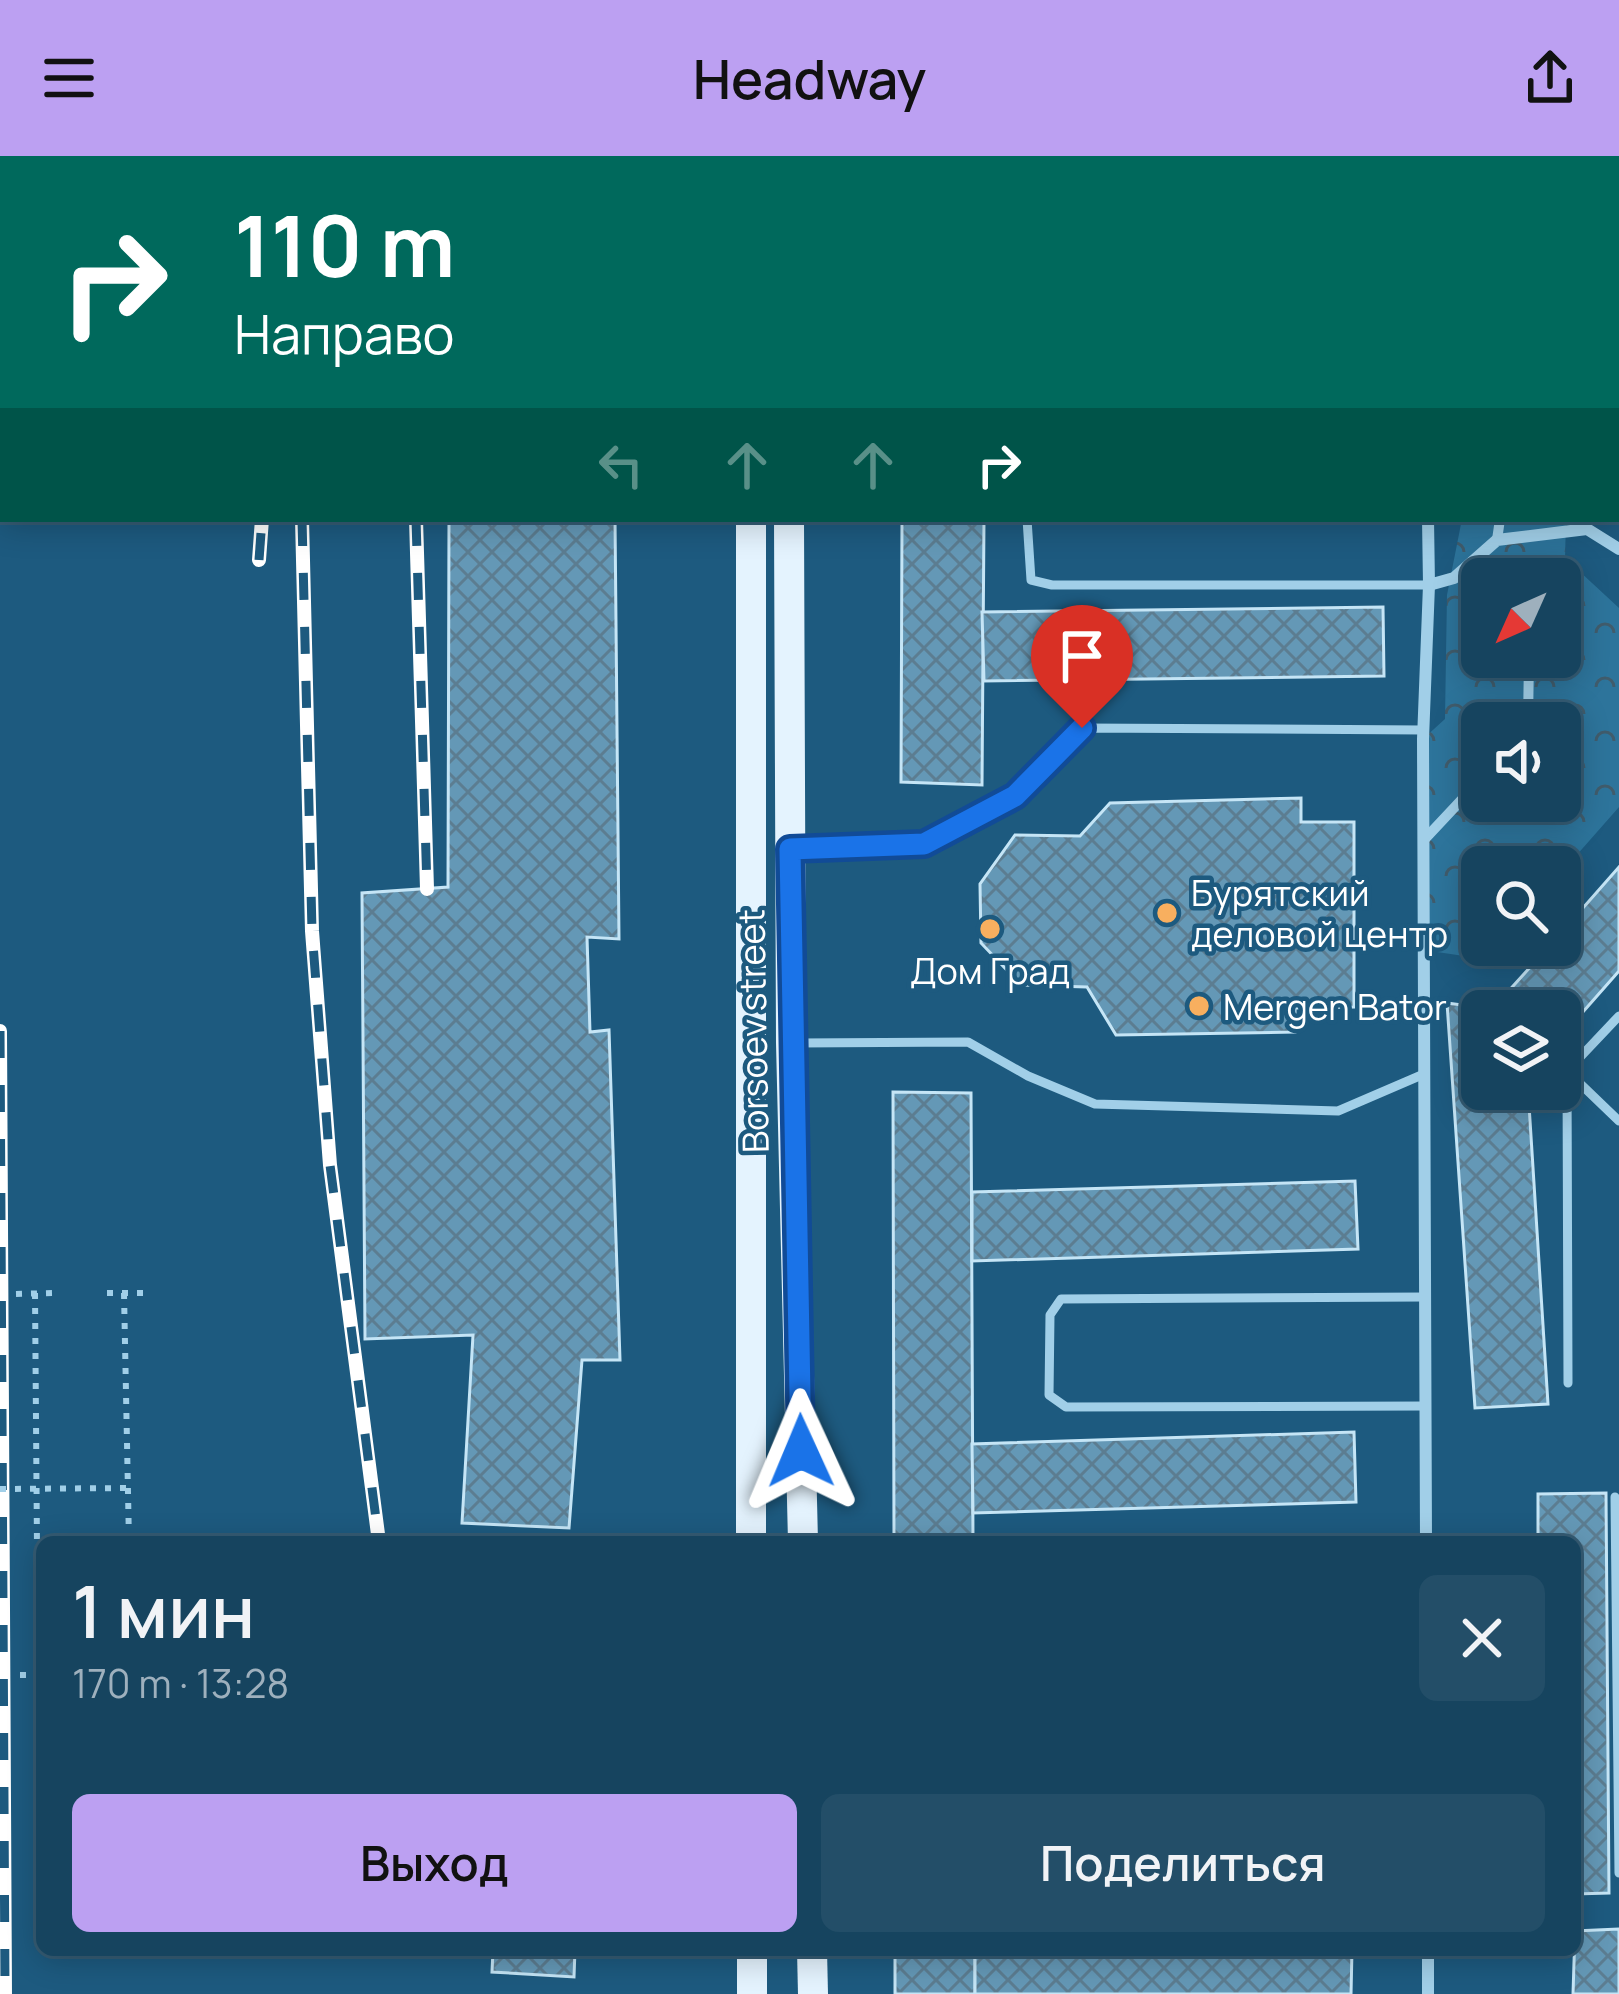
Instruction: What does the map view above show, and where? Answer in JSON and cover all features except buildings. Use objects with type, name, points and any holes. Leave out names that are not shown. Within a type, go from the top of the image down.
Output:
[{"type":"main road","name":"Borsoev street","points":[[751,522],[751,1536]]},
{"type":"main road","name":"Borsoev street","points":[[789,522],[791,1043],[803,1536]]},
{"type":"main road","points":[[752,1956],[752,1994]]},
{"type":"main road","points":[[812,1956],[813,1994]]},
{"type":"street","points":[[1426,1536],[1423,730],[1428,522]]},
{"type":"street","points":[[1497,540],[1499,522]]},
{"type":"street","points":[[1429,585],[1454,578],[1497,540],[1588,524],[1619,549]]},
{"type":"street","points":[[1423,841],[1461,800]]},
{"type":"street","points":[[1428,1956],[1428,1994]]},
{"type":"lane","points":[[1027,522],[1031,580],[1052,585],[1429,585]]},
{"type":"lane","points":[[790,849],[924,844],[1015,796],[1082,728],[1423,730]]},
{"type":"lane","points":[[1581,1056],[1619,1016]]},
{"type":"lane","points":[[791,1043],[968,1042],[1028,1076],[1095,1104],[1338,1111],[1424,1074]]},
{"type":"lane","points":[[1581,1084],[1619,1121]]},
{"type":"lane","points":[[1567,1110],[1568,1383]]},
{"type":"lane","points":[[1425,1297],[1061,1299],[1050,1315],[1048,1395],[1066,1408],[1426,1406]]},
{"type":"lane","points":[[1615,1497],[1619,1873]]},
{"type":"path","points":[[107,1293],[145,1293]]},
{"type":"path","points":[[124,1293],[129,1536]]},
{"type":"path","points":[[16,1294],[55,1294]]},
{"type":"path","points":[[35,1294],[37,1536]]},
{"type":"path","points":[[0,1489],[129,1489]]},
{"type":"path","points":[[20,1675],[36,1676]]},
{"type":"green space","points":[[1461,522],[1566,522],[1565,558],[1461,558],[1461,678],[1581,678],[1581,573],[1619,608],[1619,807],[1581,850],[1581,846],[1461,846],[1461,956],[1424,950],[1423,739],[1445,719],[1447,595]]},
{"type":"railway","points":[[259,560],[262,522]]},
{"type":"railway","points":[[302,522],[312,931],[330,1165],[378,1536]]},
{"type":"railway","points":[[416,522],[427,889]]},
{"type":"railway","points":[[0,1031],[5,1994]]},
{"type":"place","name":"Бурятский деловой центр","points":[[1167,913]]},
{"type":"place","name":"Дом Град","points":[[990,929]]},
{"type":"place","name":"Mergen Bator","points":[[1199,1006]]},
{"type":"route","points":[[801,1451],[790,849],[924,844],[1015,796],[1082,728]]}]
